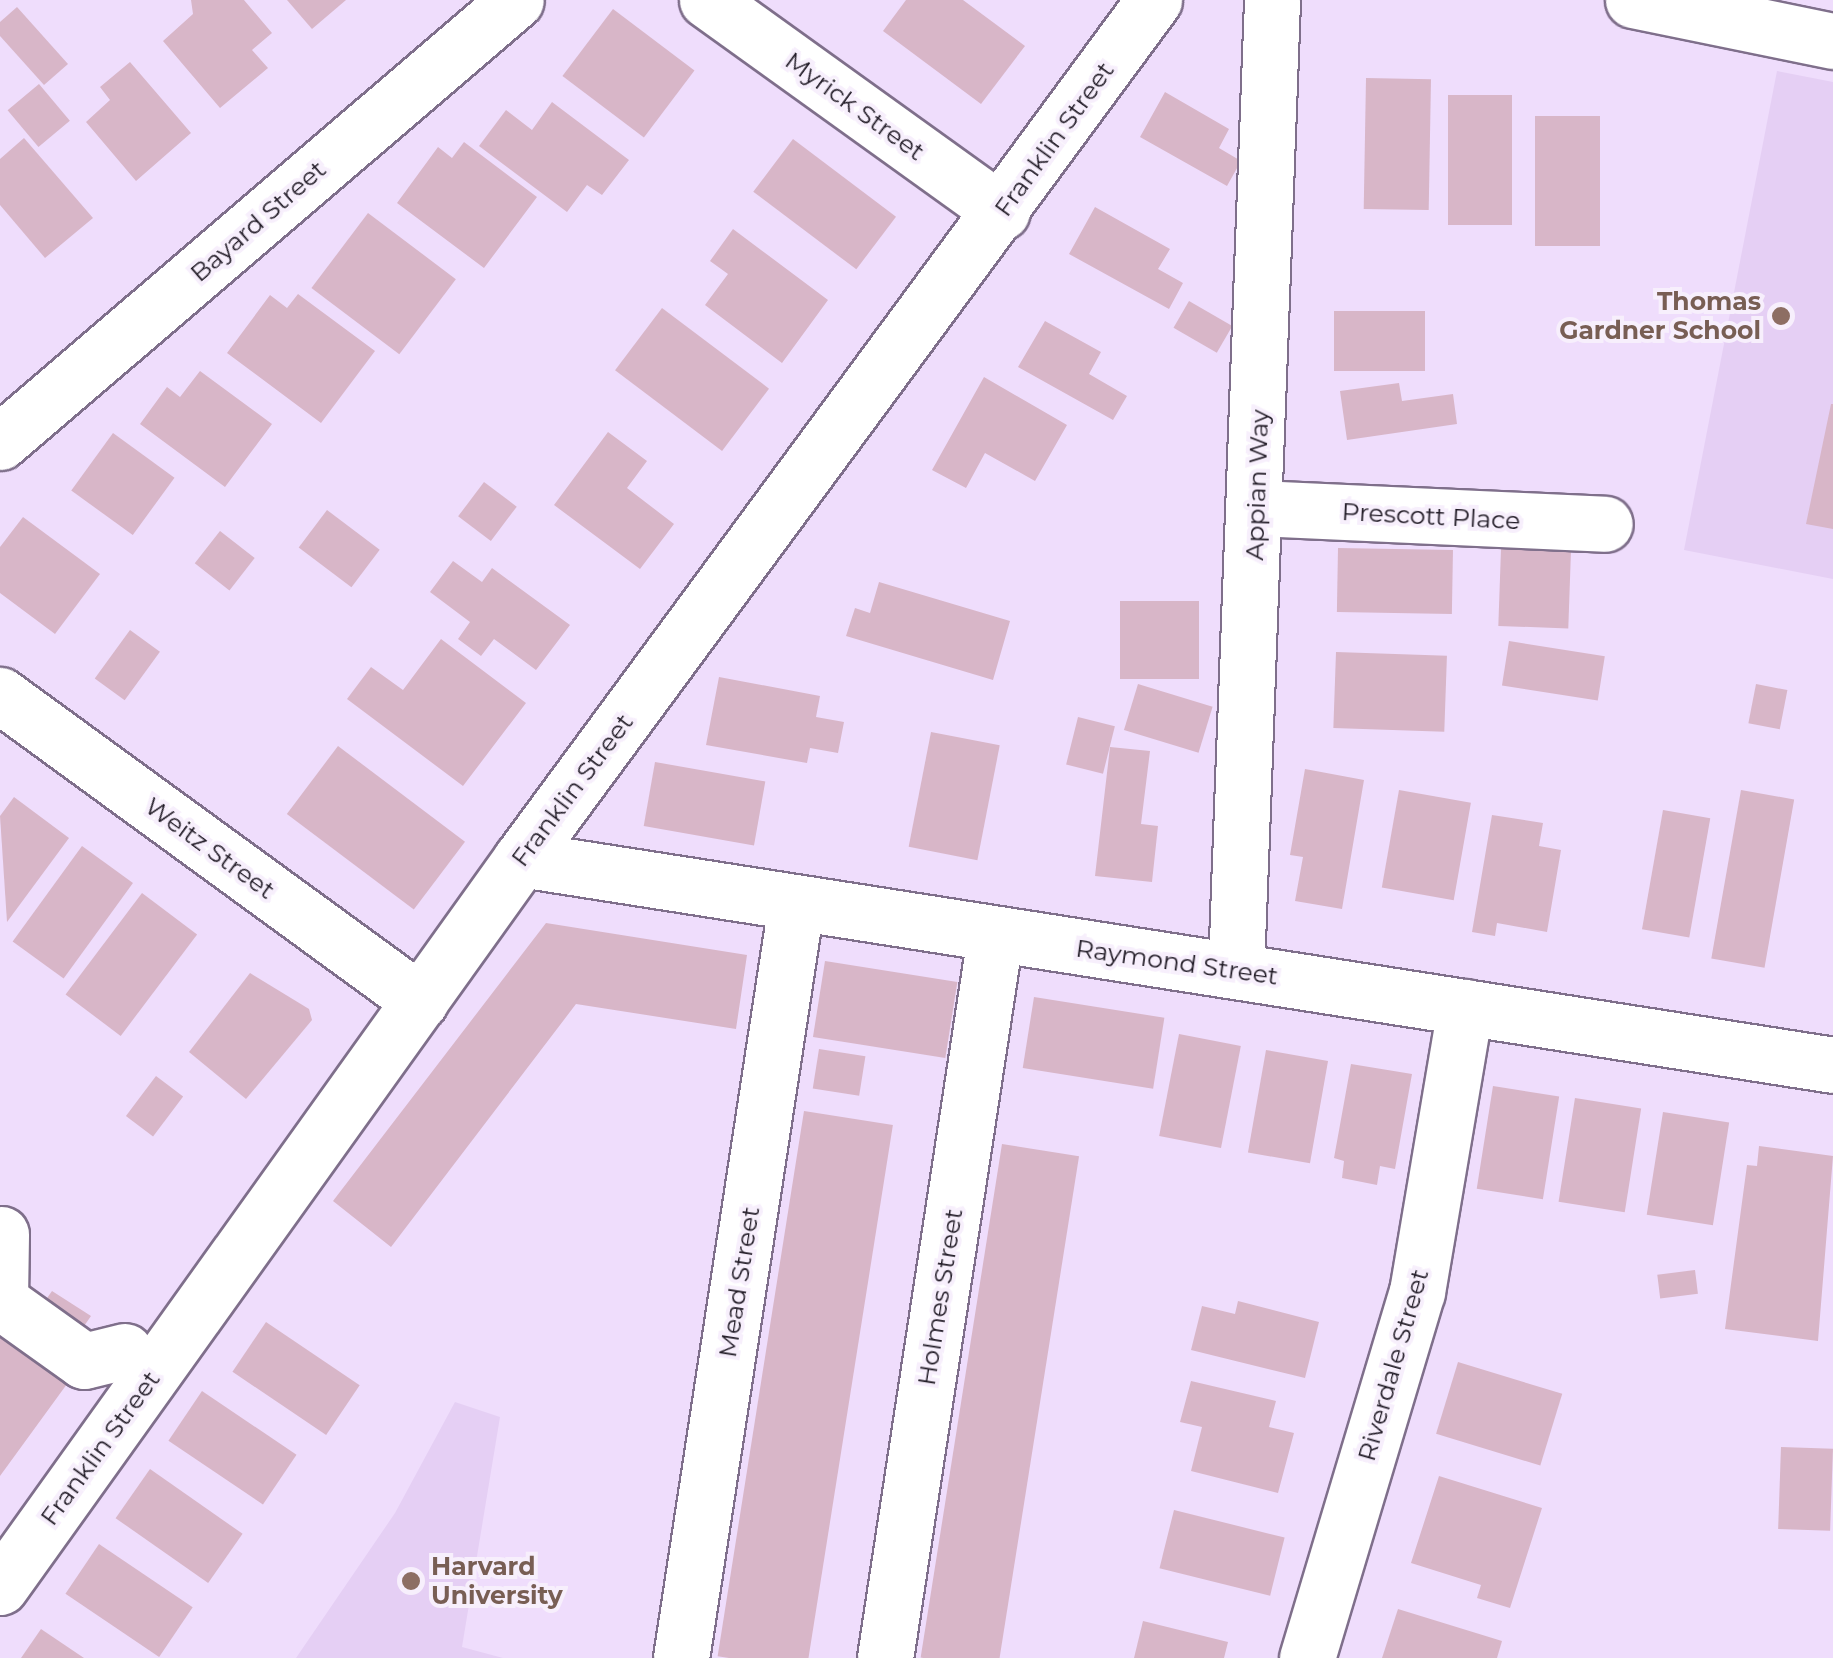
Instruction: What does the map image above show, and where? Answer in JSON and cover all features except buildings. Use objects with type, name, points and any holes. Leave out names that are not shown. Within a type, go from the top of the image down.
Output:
[{"type":"street","name":"Bayard Street","points":[[0,442],[516,0]]},
{"type":"street","name":"Myrick Street","points":[[707,0],[1002,212]]},
{"type":"street","name":"Franklin Street","points":[[0,1587],[520,858],[1002,212],[1154,0]]},
{"type":"street","name":"Appian Way","points":[[1236,969],[1257,508],[1272,0]]},
{"type":"street","points":[[1633,0],[1833,41]]},
{"type":"street","name":"Prescott Place","points":[[1257,508],[1606,524]]},
{"type":"street","name":"Weitz Street","points":[[0,695],[420,1002]]},
{"type":"street","name":"Raymond Street","points":[[520,858],[796,905],[1236,969],[1833,1065]]},
{"type":"street","name":"Mead Street","points":[[681,1658],[796,905]]},
{"type":"street","name":"Holmes Street","points":[[885,1658],[996,936]]},
{"type":"street","name":"Riverdale Street","points":[[1307,1658],[1417,1292],[1465,1008]]},
{"type":"street","points":[[0,1276],[118,1353],[84,1361],[0,1300],[0,1276],[1,1234]]},
{"type":"shaded area","name":"Thomas Gardner School","points":[[1777,71],[1833,82],[1833,579],[1684,550]]},
{"type":"shaded area","name":"Harvard University","points":[[455,1402],[500,1417],[462,1647],[503,1658],[296,1658],[395,1513]]},
{"type":"place","name":"Thomas Gardner School","points":[[1781,316]]},
{"type":"place","name":"Harvard University","points":[[411,1581]]}]
